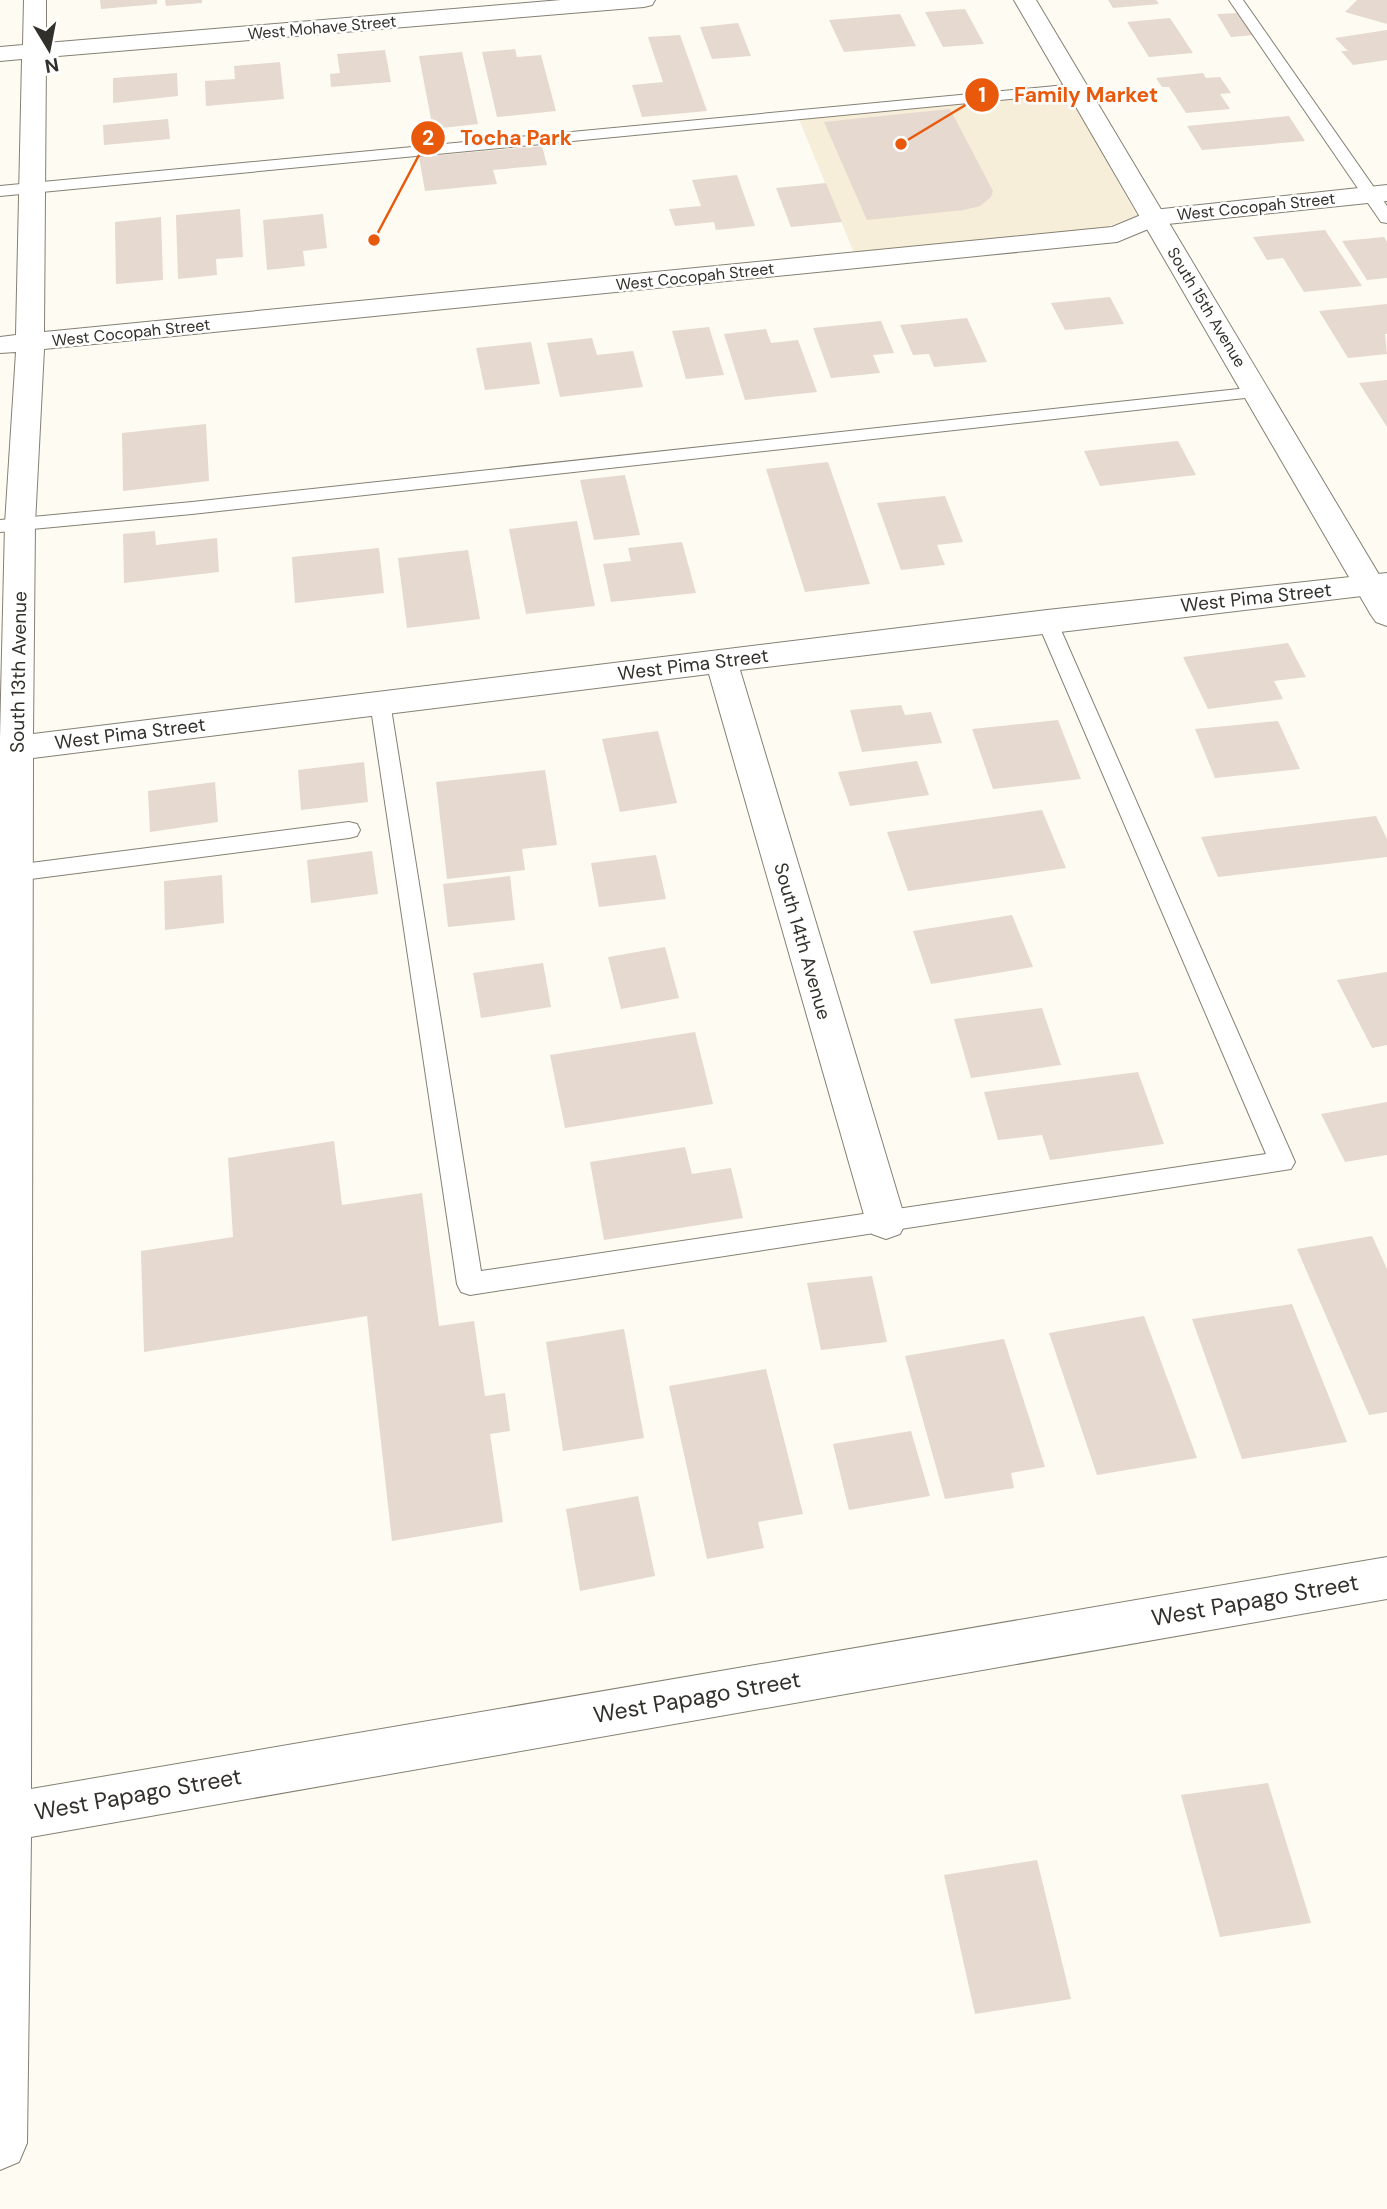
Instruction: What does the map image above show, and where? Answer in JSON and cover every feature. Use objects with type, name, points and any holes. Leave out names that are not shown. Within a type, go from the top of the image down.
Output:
[{"type":"street","name":"South 13th Avenue","points":[[0,2143],[7,1817],[6,1045],[15,873],[9,748],[17,52],[35,0]]},
{"type":"street","name":"West Mohave Street","points":[[17,52],[644,0]]},
{"type":"street","name":"South 15th Avenue","points":[[1025,0],[1257,392],[1378,584],[1387,615]]},
{"type":"street","name":"West Cocopah Street","points":[[15,344],[1117,234],[1153,218],[1379,193]]},
{"type":"street","name":"West Pima Street","points":[[9,748],[1047,621],[1378,584]]},
{"type":"street","name":"South 14th Avenue","points":[[721,661],[886,1222]]},
{"type":"street","name":"West Papago Street","points":[[7,1817],[1387,1578]]},
{"type":"lane","points":[[1236,0],[1379,193],[1387,218]]},
{"type":"lane","points":[[16,189],[1077,89]]},
{"type":"lane","points":[[10,525],[192,508],[1257,392]]},
{"type":"lane","points":[[380,702],[470,1284],[1282,1163],[1047,621]]},
{"type":"lane","points":[[15,873],[349,830]]},
{"type":"shaded area","points":[[1068,92],[1137,216],[1101,229],[854,253],[798,117]]},
{"type":"building","points":[[100,0],[157,0],[157,4],[101,9]]},
{"type":"building","points":[[165,0],[202,0],[202,3],[166,6]]},
{"type":"building","points":[[1108,0],[1156,0],[1159,4],[1113,8]]},
{"type":"building","points":[[1357,0],[1387,0],[1387,24],[1345,12]]},
{"type":"building","points":[[965,9],[984,44],[943,47],[925,12]]},
{"type":"building","points":[[1240,13],[1255,35],[1231,37],[1217,14]]},
{"type":"building","points":[[900,14],[916,46],[844,52],[829,20]]},
{"type":"building","points":[[1170,18],[1193,53],[1149,57],[1127,22]]},
{"type":"building","points":[[738,23],[751,56],[712,59],[700,27]]},
{"type":"building","points":[[1387,30],[1387,60],[1353,65],[1341,51],[1348,51],[1335,38]]},
{"type":"building","points":[[680,35],[707,111],[642,117],[632,85],[663,82],[648,37]]},
{"type":"building","points":[[515,49],[517,57],[541,55],[556,111],[497,117],[482,52]]},
{"type":"building","points":[[385,50],[391,82],[331,87],[330,74],[340,73],[337,54]]},
{"type":"building","points":[[462,52],[478,124],[433,129],[419,56]]},
{"type":"building","points":[[280,62],[284,99],[206,106],[205,81],[235,79],[234,66]]},
{"type":"building","points":[[177,73],[178,96],[113,103],[113,78]]},
{"type":"building","points":[[1203,73],[1206,78],[1220,77],[1231,93],[1220,94],[1230,109],[1186,113],[1169,87],[1162,87],[1156,78]]},
{"type":"building","points":[[950,109],[993,191],[991,197],[980,206],[964,210],[867,220],[824,122]]},
{"type":"building","points":[[1289,116],[1305,141],[1202,150],[1187,126]]},
{"type":"building","points":[[168,119],[170,139],[104,145],[103,125]]},
{"type":"building","points":[[542,146],[547,165],[493,170],[497,184],[425,191],[419,157]]},
{"type":"building","points":[[737,175],[755,226],[716,230],[714,222],[675,226],[669,209],[701,206],[692,180]]},
{"type":"building","points":[[826,183],[842,222],[791,227],[776,188]]},
{"type":"building","points":[[240,209],[243,257],[216,259],[217,275],[178,279],[176,215]]},
{"type":"building","points":[[323,214],[327,248],[303,251],[305,266],[267,270],[263,220]]},
{"type":"building","points":[[161,217],[163,280],[116,284],[115,222]]},
{"type":"building","points":[[1325,230],[1362,286],[1304,292],[1283,258],[1267,260],[1253,237]]},
{"type":"building","points":[[1384,237],[1387,242],[1387,278],[1367,280],[1342,241]]},
{"type":"building","points":[[1110,297],[1124,324],[1065,330],[1051,303]]},
{"type":"building","points":[[1387,304],[1387,354],[1348,358],[1319,311]]},
{"type":"building","points":[[967,318],[987,362],[934,367],[929,354],[913,355],[900,325]]},
{"type":"building","points":[[881,321],[894,353],[873,355],[880,373],[831,378],[813,328]]},
{"type":"building","points":[[709,327],[724,375],[686,379],[672,331]]},
{"type":"building","points":[[766,329],[771,343],[798,340],[817,392],[745,400],[724,334]]},
{"type":"building","points":[[592,338],[597,355],[633,351],[643,387],[560,397],[547,343]]},
{"type":"building","points":[[531,342],[540,384],[485,390],[476,348]]},
{"type":"building","points":[[1387,380],[1387,427],[1359,383]]},
{"type":"building","points":[[206,424],[209,481],[123,491],[122,433]]},
{"type":"building","points":[[1178,441],[1196,475],[1100,486],[1084,451]]},
{"type":"building","points":[[828,462],[870,584],[805,592],[766,469]]},
{"type":"building","points":[[625,475],[640,535],[594,540],[580,480]]},
{"type":"building","points":[[945,496],[963,542],[937,545],[945,565],[901,570],[877,503]]},
{"type":"building","points":[[577,521],[595,606],[526,614],[509,529]]},
{"type":"building","points":[[155,531],[156,545],[217,538],[219,572],[124,583],[123,534]]},
{"type":"building","points":[[682,542],[696,593],[611,602],[603,564],[631,561],[628,548]]},
{"type":"building","points":[[379,548],[384,593],[295,603],[292,557]]},
{"type":"building","points":[[468,550],[480,619],[407,628],[398,558]]},
{"type":"building","points":[[1288,643],[1306,677],[1274,681],[1283,699],[1208,709],[1183,657]]},
{"type":"building","points":[[901,705],[905,715],[931,712],[942,743],[862,752],[850,710]]},
{"type":"building","points":[[1058,720],[1081,779],[993,789],[972,729]]},
{"type":"building","points":[[1278,721],[1300,769],[1215,778],[1195,729]]},
{"type":"building","points":[[658,731],[677,803],[620,812],[602,739]]},
{"type":"building","points":[[917,761],[929,795],[850,806],[838,772]]},
{"type":"building","points":[[364,762],[368,802],[301,810],[298,770]]},
{"type":"building","points":[[545,770],[557,845],[522,849],[525,870],[447,879],[436,782]]},
{"type":"building","points":[[215,782],[218,822],[150,832],[148,791]]},
{"type":"building","points":[[1042,810],[1066,868],[908,891],[887,832]]},
{"type":"building","points":[[1376,816],[1387,839],[1387,857],[1218,877],[1201,837]]},
{"type":"building","points":[[372,851],[378,894],[311,903],[307,860]]},
{"type":"building","points":[[656,855],[666,899],[599,907],[591,863]]},
{"type":"building","points":[[222,875],[224,923],[165,930],[164,881]]},
{"type":"building","points":[[510,876],[515,920],[448,927],[443,884]]},
{"type":"building","points":[[1012,915],[1033,967],[931,984],[913,931]]},
{"type":"building","points":[[665,947],[679,998],[621,1009],[608,957]]},
{"type":"building","points":[[543,963],[551,1007],[481,1018],[473,973]]},
{"type":"building","points":[[1387,972],[1387,1045],[1372,1048],[1337,980]]},
{"type":"building","points":[[1042,1008],[1061,1065],[971,1078],[954,1019]]},
{"type":"building","points":[[695,1032],[713,1104],[565,1128],[550,1055]]},
{"type":"building","points":[[1138,1072],[1164,1144],[1050,1160],[1042,1135],[998,1140],[984,1092]]},
{"type":"building","points":[[1387,1102],[1387,1155],[1345,1162],[1321,1114]]},
{"type":"building","points":[[334,1141],[342,1205],[422,1193],[439,1326],[474,1321],[485,1396],[505,1393],[510,1431],[490,1434],[503,1522],[392,1541],[367,1316],[144,1352],[141,1251],[233,1237],[228,1158]]},
{"type":"building","points":[[685,1147],[692,1174],[731,1168],[743,1218],[604,1240],[590,1162]]},
{"type":"building","points":[[1372,1236],[1387,1269],[1387,1412],[1369,1415],[1297,1249]]},
{"type":"building","points":[[872,1276],[887,1342],[821,1350],[807,1283]]},
{"type":"building","points":[[1292,1304],[1347,1442],[1242,1459],[1192,1319]]},
{"type":"building","points":[[1144,1316],[1197,1458],[1097,1475],[1049,1333]]},
{"type":"building","points":[[624,1329],[644,1438],[563,1451],[546,1342]]},
{"type":"building","points":[[1004,1339],[1045,1467],[1011,1473],[1014,1488],[945,1499],[905,1356]]},
{"type":"building","points":[[766,1369],[803,1514],[758,1522],[764,1548],[707,1559],[669,1386]]},
{"type":"building","points":[[911,1431],[930,1496],[849,1510],[833,1444]]},
{"type":"building","points":[[638,1496],[655,1576],[580,1591],[566,1509]]},
{"type":"building","points":[[1268,1783],[1311,1923],[1220,1937],[1181,1795]]},
{"type":"building","points":[[1037,1860],[1071,1999],[975,2014],[944,1875]]},
{"type":"place","name":"Family Market","points":[[901,144]]},
{"type":"place","name":"Tocha Park","points":[[374,240]]}]
